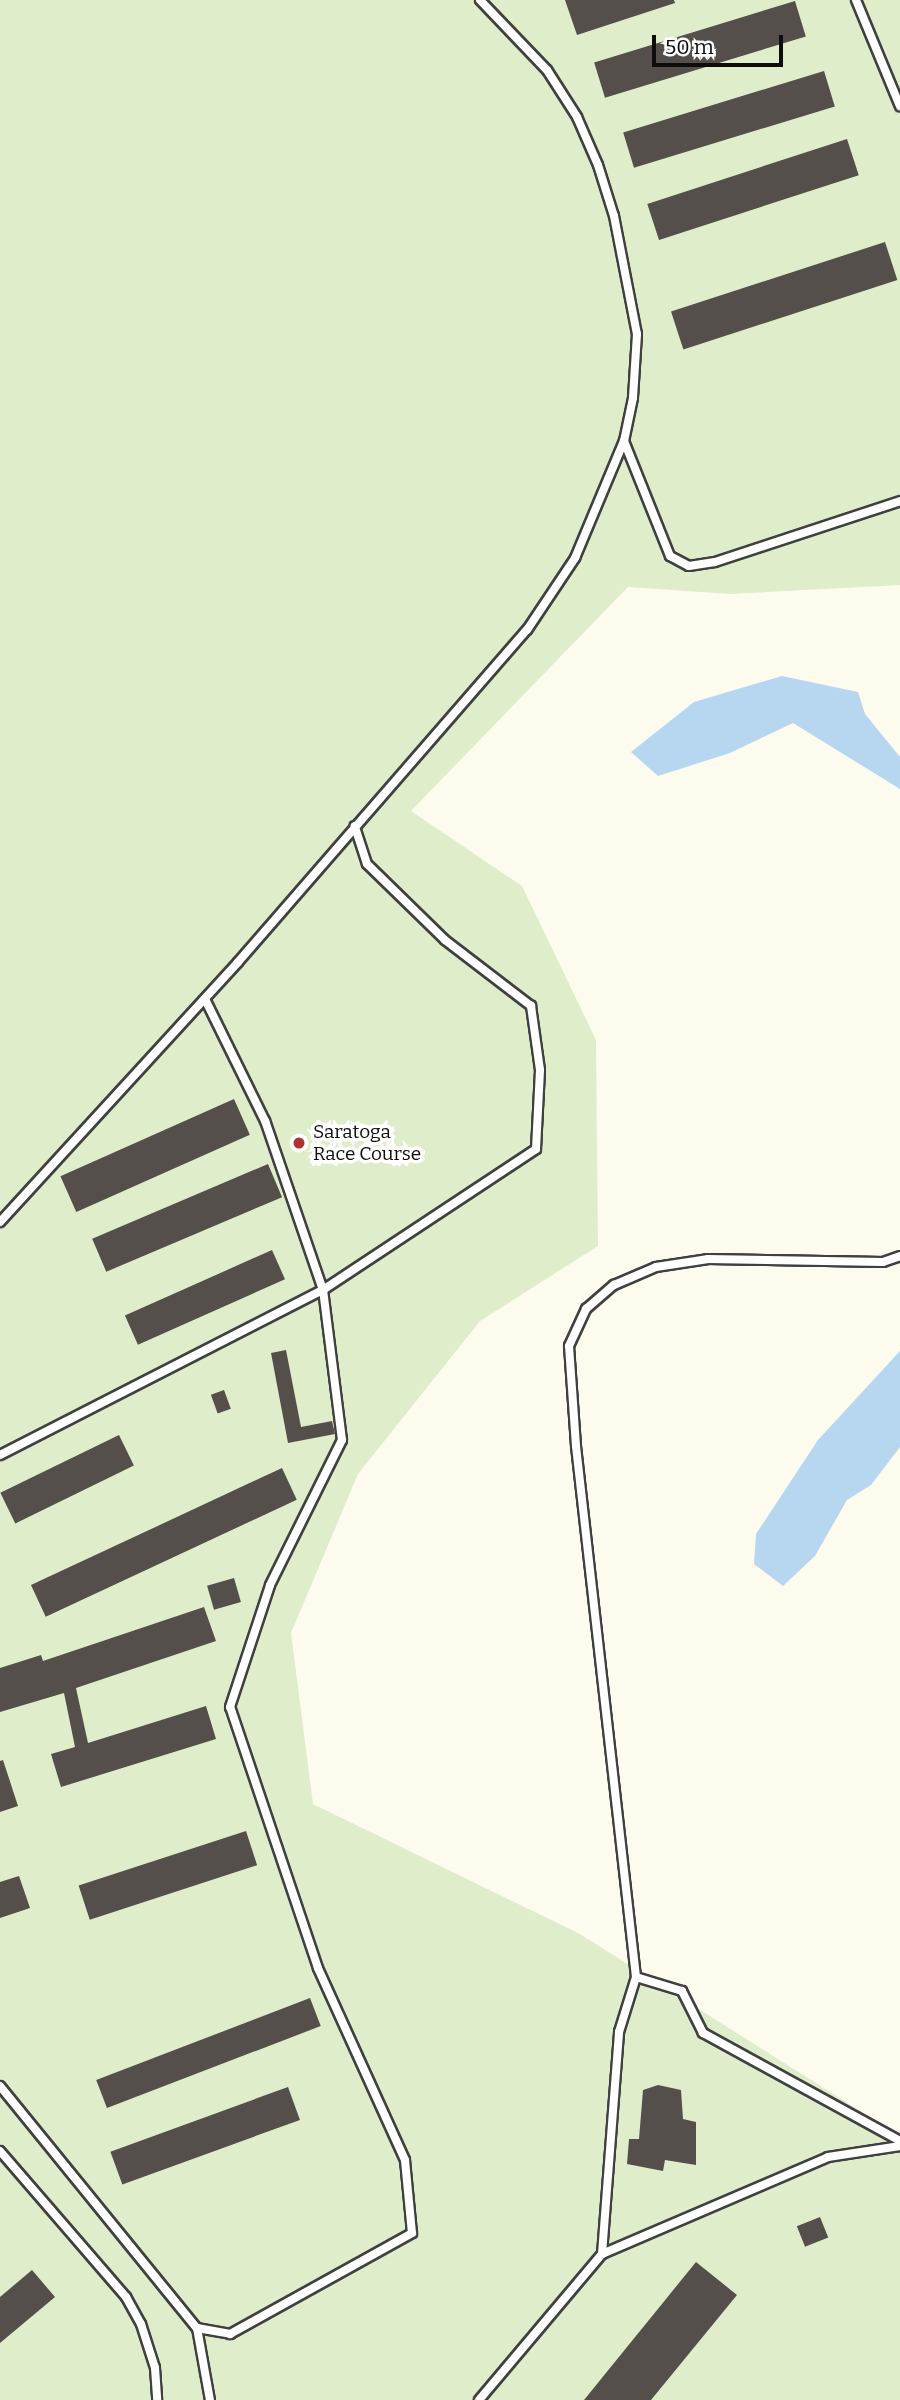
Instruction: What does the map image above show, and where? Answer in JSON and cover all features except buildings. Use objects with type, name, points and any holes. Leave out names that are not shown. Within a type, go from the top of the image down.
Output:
[{"type":"lane","points":[[0,1222],[205,999],[527,630],[575,558],[624,441],[633,398],[637,334],[617,228],[598,165],[577,117],[547,69],[480,0]]},
{"type":"lane","points":[[856,0],[900,106]]},
{"type":"lane","points":[[624,441],[670,556],[688,566],[852,520],[900,501]]},
{"type":"lane","points":[[0,1455],[323,1290],[536,1149],[540,1070],[531,1006],[444,940],[367,864],[355,826]]},
{"type":"lane","points":[[197,2328],[230,2334],[412,2233],[405,2160],[318,1968],[230,1707],[270,1585],[342,1440],[323,1290],[265,1121],[205,999]]},
{"type":"lane","points":[[602,2254],[619,2032],[636,1977],[577,1459],[569,1346],[586,1309],[614,1285],[656,1267],[708,1259],[883,1262],[900,1256]]},
{"type":"lane","points":[[636,1977],[682,1991],[703,2033],[900,2141]]},
{"type":"lane","points":[[0,2085],[197,2328],[210,2400]]},
{"type":"lane","points":[[479,2400],[602,2254],[828,2157],[900,2146]]},
{"type":"lane","points":[[0,2151],[126,2297],[141,2324],[155,2368],[157,2400]]},
{"type":"green space","name":"Saratoga Race Course","points":[[0,0],[900,0],[900,585],[730,594],[628,587],[411,811],[522,886],[596,1040],[598,1246],[480,1321],[358,1474],[291,1633],[313,1804],[580,1934],[900,2136],[900,2400],[0,2400]]},
{"type":"water","points":[[782,676],[858,692],[865,714],[900,757],[900,789],[793,723],[730,753],[658,776],[631,752],[694,702]]},
{"type":"water","points":[[900,1351],[900,1447],[871,1485],[847,1500],[815,1556],[783,1586],[754,1564],[756,1534],[818,1440]]},
{"type":"place","name":"Saratoga Race Course","points":[[299,1143]]}]
